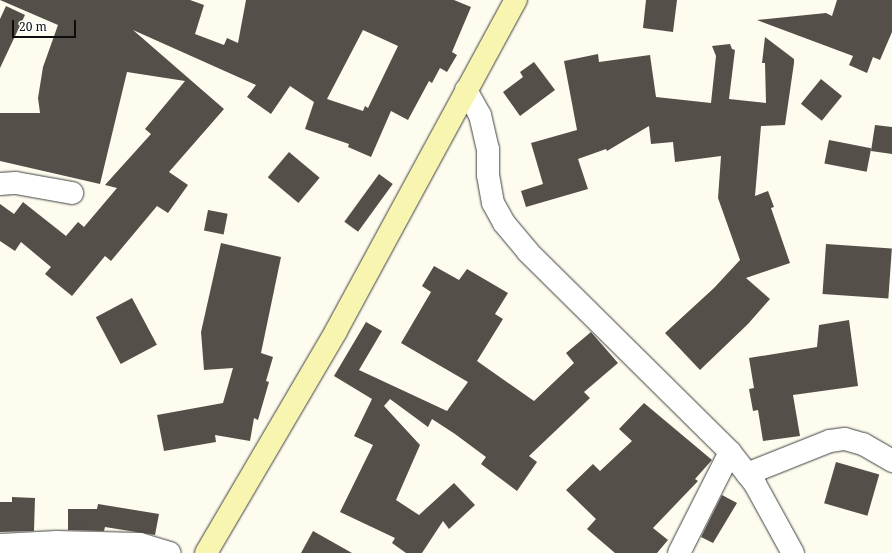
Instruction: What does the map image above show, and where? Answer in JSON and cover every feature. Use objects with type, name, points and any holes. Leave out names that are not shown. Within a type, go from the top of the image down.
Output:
[{"type":"main road","points":[[206,553],[336,331],[516,0]]},
{"type":"street","points":[[466,90],[480,115],[488,149],[488,175],[494,203],[504,223],[528,252],[730,452],[747,474],[793,553]]},
{"type":"street","points":[[0,184],[16,183],[72,193]]},
{"type":"street","points":[[747,474],[830,441],[844,439],[863,444],[892,461]]},
{"type":"street","points":[[679,553],[730,452]]},
{"type":"street","points":[[0,545],[57,542],[140,544],[170,553]]},
{"type":"building","points":[[0,0],[190,0],[204,5],[195,34],[224,45],[227,38],[238,43],[246,0],[454,0],[471,7],[452,52],[457,55],[447,72],[440,68],[432,83],[429,81],[408,120],[391,111],[371,157],[348,147],[349,144],[305,129],[314,102],[290,86],[271,114],[247,97],[256,85],[133,30],[224,109],[169,172],[188,185],[168,213],[157,206],[111,261],[105,256],[72,296],[45,274],[51,267],[21,242],[15,251],[0,241],[0,204],[14,214],[23,202],[66,236],[78,222],[84,227],[117,188],[105,185],[151,134],[145,129],[185,81],[127,72],[100,184],[0,161],[0,113],[40,113],[38,98],[43,67],[58,25]],"holes":[[[363,30],[398,46],[368,108],[365,106],[363,111],[327,99]]]},
{"type":"building","points":[[646,0],[677,0],[673,32],[643,28]]},
{"type":"building","points":[[837,0],[892,0],[892,32],[880,60],[873,57],[867,73],[849,65],[853,56],[757,20],[826,13],[832,16]]},
{"type":"building","points":[[6,6],[25,15],[0,68],[0,19]]},
{"type":"building","points":[[765,37],[794,59],[794,63],[785,125],[761,126],[755,196],[768,191],[774,207],[771,208],[790,263],[746,278],[770,299],[748,324],[700,370],[665,333],[714,288],[740,260],[718,198],[721,156],[675,162],[673,142],[651,144],[649,126],[607,151],[606,149],[578,159],[588,189],[526,207],[521,191],[543,184],[531,143],[577,130],[564,61],[598,54],[599,62],[650,55],[656,97],[711,103],[716,56],[712,46],[730,44],[732,49],[735,50],[729,99],[766,103],[765,63],[762,63]]},
{"type":"building","points":[[534,62],[555,90],[520,116],[503,92],[523,77],[520,72]]},
{"type":"building","points":[[821,79],[842,96],[822,121],[801,104]]},
{"type":"building","points":[[875,125],[892,127],[892,154],[871,151]]},
{"type":"building","points":[[829,140],[871,148],[867,172],[824,164]]},
{"type":"building","points":[[289,152],[320,178],[298,203],[268,177]]},
{"type":"building","points":[[379,174],[393,184],[358,232],[344,222]]},
{"type":"building","points":[[208,210],[228,214],[224,234],[204,231]]},
{"type":"building","points":[[221,243],[281,257],[261,353],[273,357],[266,381],[269,382],[258,420],[254,418],[250,441],[215,435],[216,442],[164,451],[157,415],[223,403],[233,368],[204,370],[201,332]]},
{"type":"building","points":[[826,244],[892,249],[888,298],[823,294]]},
{"type":"building","points":[[434,266],[459,280],[467,269],[508,293],[495,314],[503,319],[477,361],[534,401],[574,363],[566,353],[591,332],[618,363],[584,392],[590,398],[529,456],[537,462],[517,491],[481,464],[486,457],[455,434],[432,419],[428,427],[390,399],[384,406],[420,445],[396,500],[419,515],[454,483],[475,505],[449,529],[443,521],[422,553],[406,553],[392,543],[395,538],[340,512],[373,445],[354,436],[372,399],[334,376],[366,322],[382,331],[359,370],[447,411],[468,382],[401,343],[431,292],[422,286]]},
{"type":"building","points":[[132,298],[157,345],[121,364],[96,317]]},
{"type":"building","points":[[849,320],[858,386],[793,395],[800,436],[763,441],[758,410],[753,411],[749,389],[754,388],[749,358],[817,347],[819,325]]},
{"type":"building","points":[[644,403],[712,460],[695,479],[698,481],[653,528],[668,540],[657,553],[615,553],[587,529],[596,519],[566,490],[593,464],[600,471],[632,441],[619,429]]},
{"type":"building","points":[[836,462],[879,474],[867,516],[824,503]]},
{"type":"building","points":[[722,495],[737,503],[713,543],[701,537]]},
{"type":"building","points":[[12,497],[35,498],[34,531],[0,532],[0,502],[12,502]]},
{"type":"building","points":[[98,504],[159,514],[155,535],[105,527],[104,531],[68,530],[68,509],[97,509]]},
{"type":"building","points":[[313,531],[352,553],[301,553]]}]
